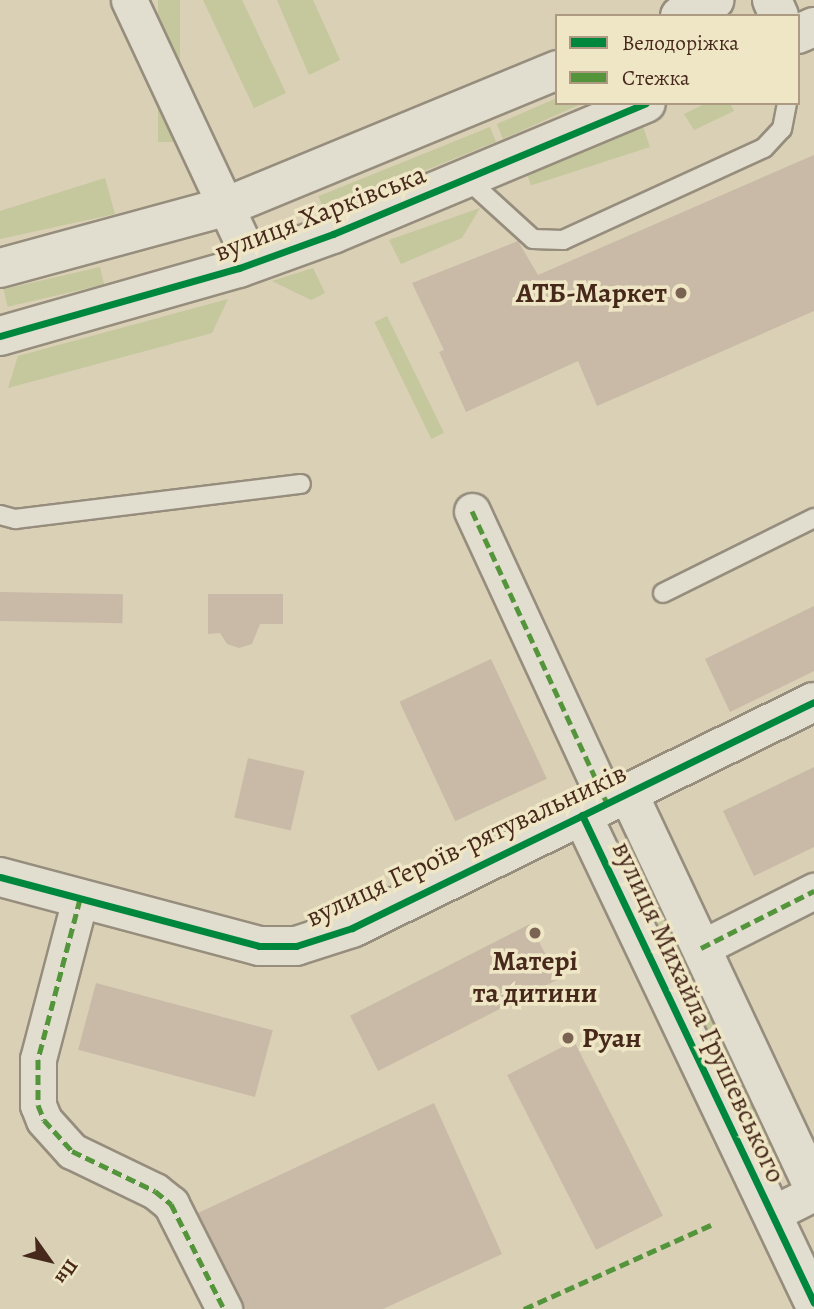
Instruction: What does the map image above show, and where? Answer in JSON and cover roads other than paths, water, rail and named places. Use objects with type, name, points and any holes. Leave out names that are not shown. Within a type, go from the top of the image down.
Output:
[{"type":"street","points":[[129,0],[252,263]]},
{"type":"street","points":[[684,14],[715,0]]},
{"type":"street","name":"вулиця Харківська","points":[[0,268],[225,207],[555,71]]},
{"type":"street","name":"вулиця Харківська","points":[[0,336],[142,299],[252,263],[467,179],[641,105]]},
{"type":"street","points":[[472,511],[606,804]]},
{"type":"street","name":"вулиця Героїв-рятувальників","points":[[0,877],[259,946],[296,946],[352,928],[814,702]]},
{"type":"street","name":"вулиця Михайла Грушевського","points":[[606,804],[701,948],[814,1191]]},
{"type":"street","name":"вулиця Михайла Грушевського","points":[[606,804],[772,1214],[814,1303]]},
{"type":"street","points":[[701,948],[814,891]]},
{"type":"street","points":[[80,899],[38,1059],[37,1094],[44,1120],[72,1151],[155,1191],[171,1204],[224,1309]]},
{"type":"street","points":[[772,1214],[814,1191]]},
{"type":"lane","points":[[467,179],[534,239],[563,240],[764,148],[782,129],[787,105]]},
{"type":"lane","points":[[0,514],[15,519],[300,484]]},
{"type":"lane","points":[[663,593],[814,519]]},
{"type":"place","name":"АТБ-Маркет","points":[[681,293]]},
{"type":"place","name":"Матері та дитини","points":[[535,933]]},
{"type":"place","name":"Руан","points":[[568,1038]]}]
